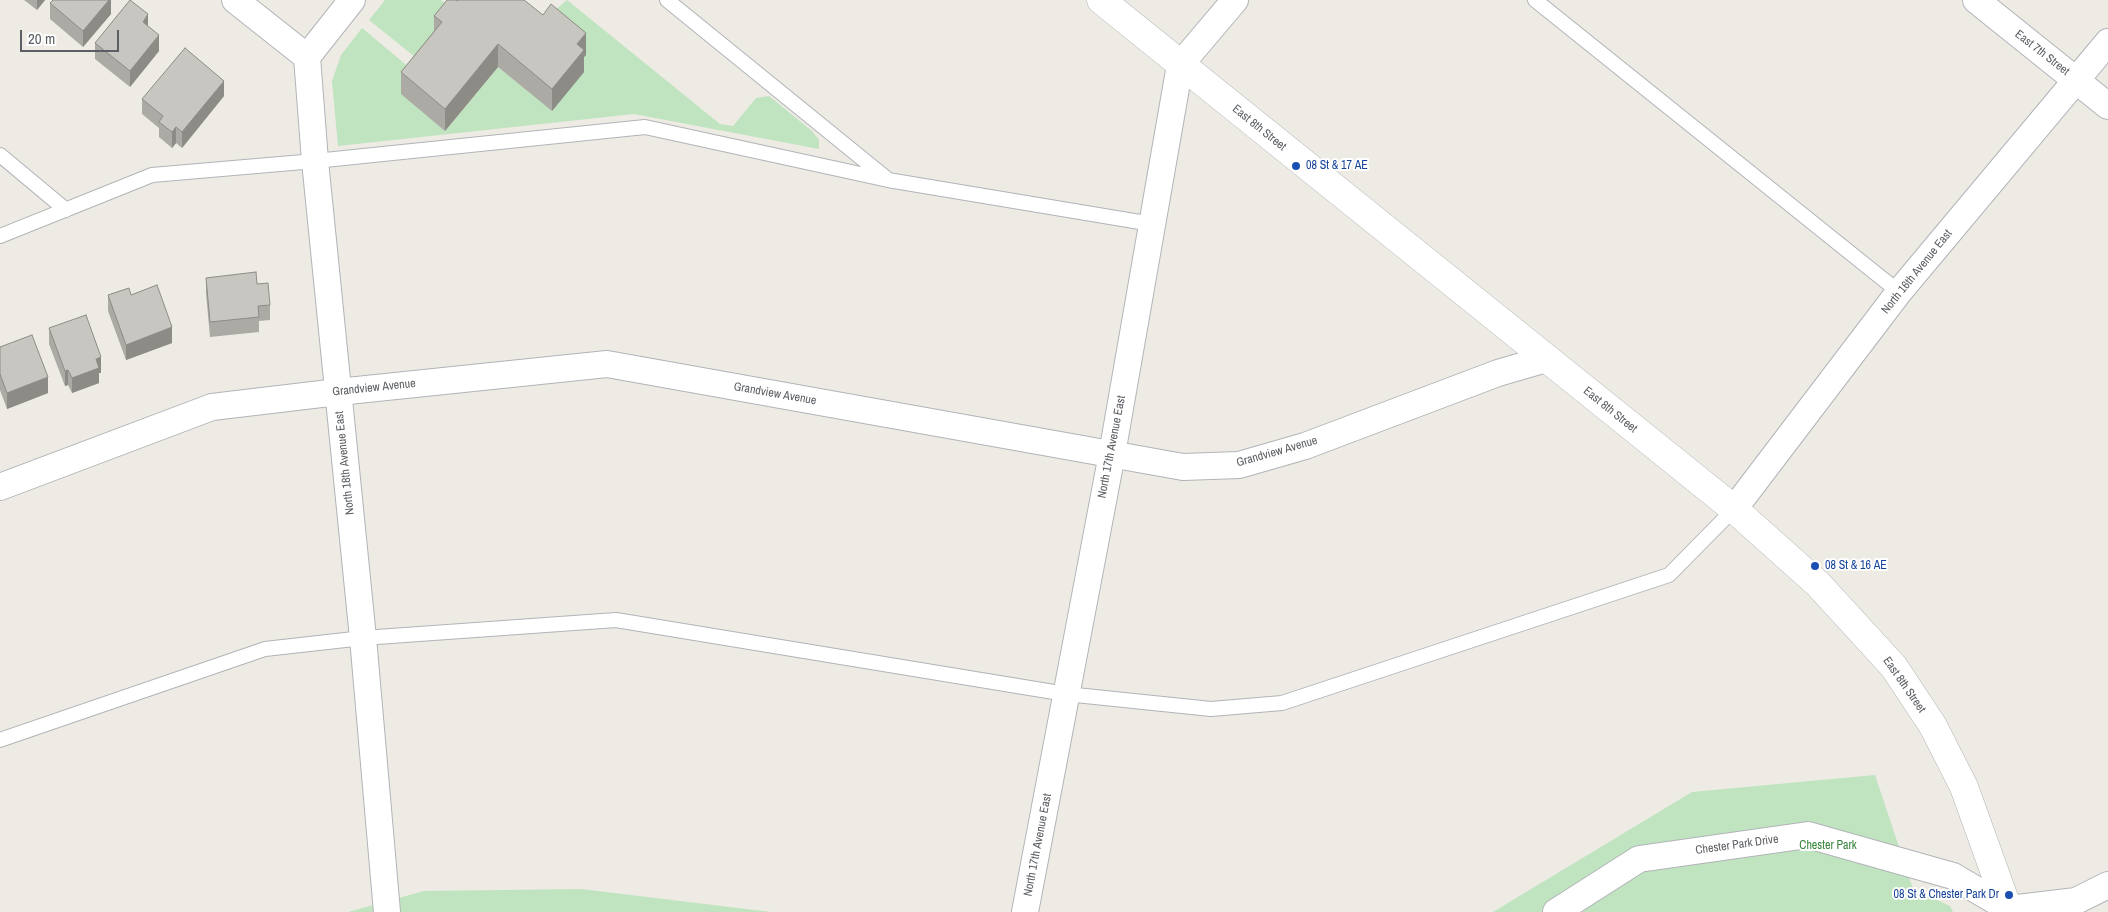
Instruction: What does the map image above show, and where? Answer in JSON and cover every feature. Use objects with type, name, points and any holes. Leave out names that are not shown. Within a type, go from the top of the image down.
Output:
[{"type":"street","points":[[235,0],[307,57],[352,0]]},
{"type":"street","name":"East 8th Street","points":[[1101,0],[1734,509],[1818,584],[1894,667],[1933,726],[1964,787],[2009,910]]},
{"type":"street","points":[[1180,64],[1235,0]]},
{"type":"street","name":"East 7th Street","points":[[1976,0],[2108,106]]},
{"type":"street","name":"North 16th Avenue East","points":[[1734,509],[1899,292],[2108,42]]},
{"type":"street","name":"North 18th Avenue East","points":[[307,57],[315,161],[363,638],[387,912]]},
{"type":"street","name":"North 17th Avenue East","points":[[1025,912],[1112,454],[1180,64]]},
{"type":"street","name":"Grandview Avenue","points":[[0,488],[212,407],[607,364],[1183,467],[1239,465],[1305,446],[1498,373],[1546,359]]},
{"type":"street","name":"Chester Park Drive","points":[[1556,912],[1639,859],[1808,835],[1953,876],[2009,910]]},
{"type":"street","points":[[2009,910],[2076,901],[2108,884]]},
{"type":"lane","points":[[667,0],[888,180]]},
{"type":"lane","points":[[1535,0],[1899,292]]},
{"type":"lane","points":[[0,236],[152,175],[315,161],[645,127],[888,180],[1152,224]]},
{"type":"lane","points":[[0,155],[66,210]]},
{"type":"lane","points":[[0,740],[265,649],[363,638],[616,620],[1066,694],[1211,710],[1282,703],[1669,575],[1734,509]]},
{"type":"green space","points":[[385,0],[441,0],[462,17],[425,65],[369,20]]},
{"type":"green space","points":[[567,0],[720,124],[733,126],[756,98],[769,96],[812,131],[819,140],[819,149],[634,114],[338,146],[332,81],[341,55],[362,28],[417,74],[445,131],[498,67],[553,111],[554,11]]},
{"type":"green space","name":"Chester Park","points":[[1875,775],[1913,889],[1950,906],[1953,912],[1493,912],[1692,792]]},
{"type":"green space","points":[[581,889],[771,912],[348,912],[424,891]]},
{"type":"building","points":[[53,0],[109,0],[83,31],[50,3]]},
{"type":"building","points":[[130,0],[148,14],[143,22],[159,35],[130,71],[95,43]]},
{"type":"building","points":[[447,0],[524,0],[543,15],[551,4],[586,33],[577,44],[584,50],[552,89],[498,44],[445,109],[401,72],[442,22],[434,16]]},
{"type":"building","points":[[185,48],[224,81],[182,132],[176,127],[172,132],[159,122],[163,116],[142,99]]},
{"type":"building","points":[[256,272],[257,284],[268,283],[270,305],[258,306],[259,317],[210,322],[206,278]]},
{"type":"building","points":[[157,285],[172,327],[126,345],[108,295],[129,288],[131,295]]},
{"type":"building","points":[[86,315],[101,357],[96,359],[99,368],[72,378],[68,370],[65,371],[49,328]]},
{"type":"building","points":[[32,335],[48,377],[7,393],[0,374],[0,347]]},
{"type":"place","name":"08 St & 17 AE","points":[[1296,166]]},
{"type":"place","name":"08 St & 16 AE","points":[[1815,566]]},
{"type":"place","name":"08 St & Chester Park Dr","points":[[2009,895]]}]
